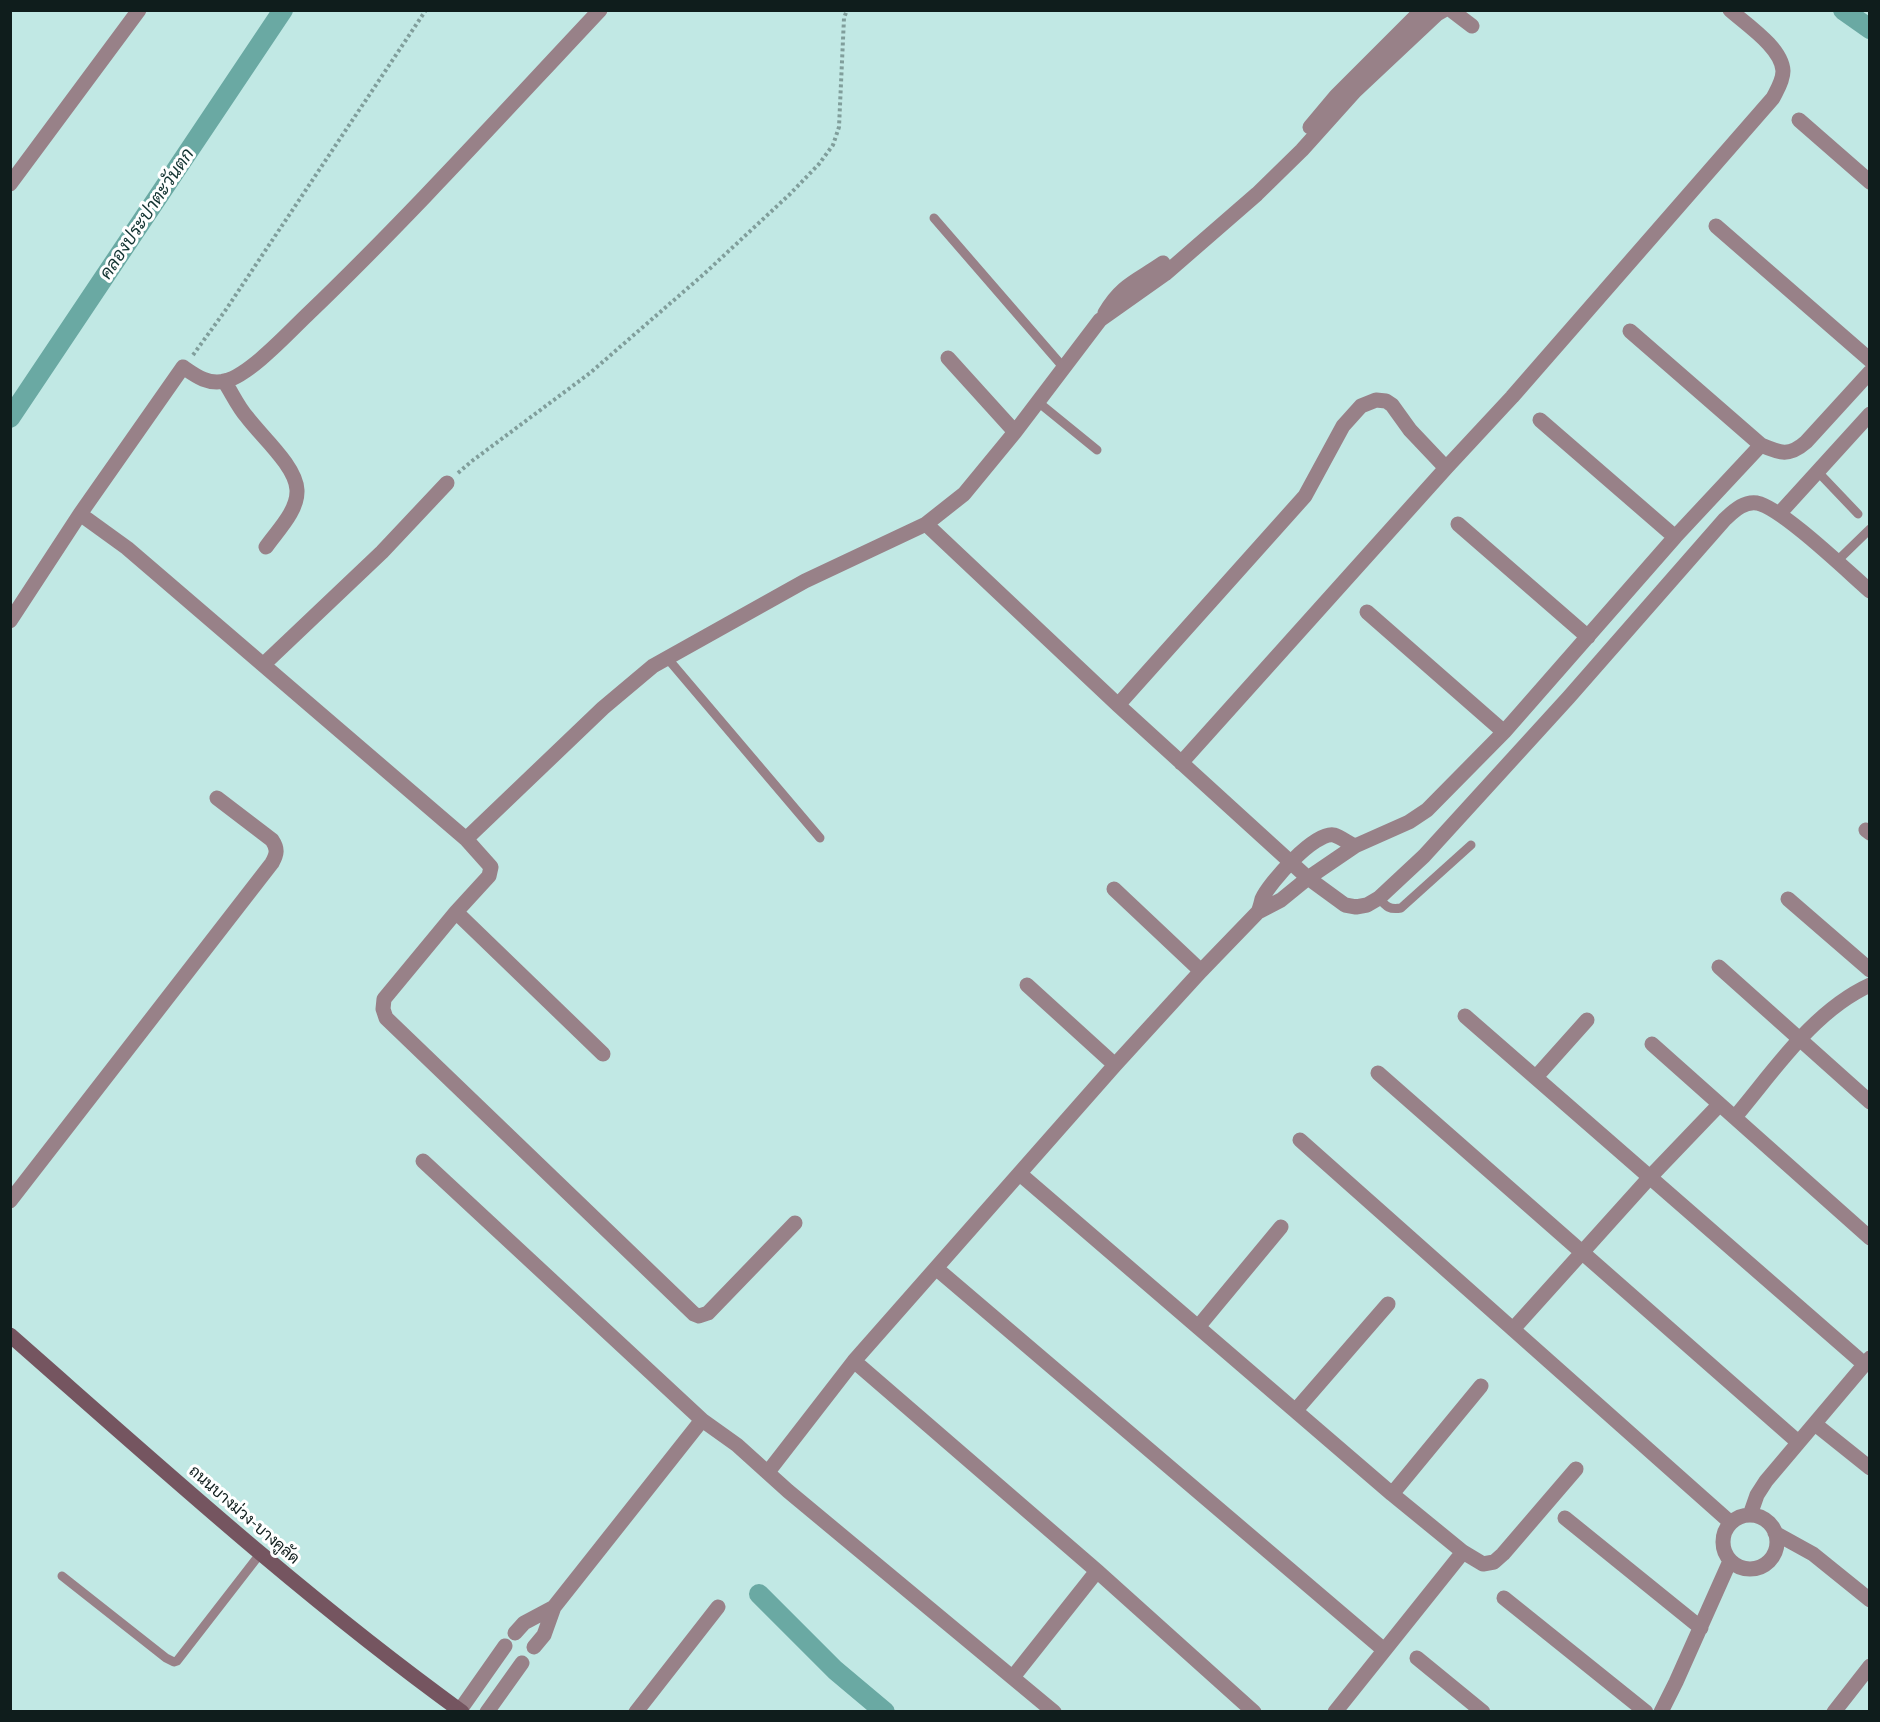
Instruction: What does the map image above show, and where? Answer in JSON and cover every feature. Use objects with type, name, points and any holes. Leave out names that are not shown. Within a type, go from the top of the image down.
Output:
[{"type":"street","points":[[10,184],[139,10]]},
{"type":"street","points":[[10,621],[80,514],[183,367],[202,381],[224,381],[266,355],[335,288],[458,161],[600,10]]},
{"type":"street","points":[[466,838],[603,708],[653,666],[805,581],[926,524],[964,494],[1015,432],[1124,287],[1162,264],[1264,176],[1290,150],[1336,96],[1422,10]]},
{"type":"street","points":[[1100,320],[1165,274],[1257,194],[1302,150],[1355,91],[1444,10]]},
{"type":"street","points":[[1451,10],[1472,26]]},
{"type":"street","points":[[1181,763],[1446,468],[1512,398],[1773,98],[1781,83],[1783,72],[1780,59],[1770,44],[1730,10]]},
{"type":"street","points":[[1800,120],[1869,182]]},
{"type":"street","points":[[1716,226],[1869,360]]},
{"type":"street","points":[[1630,331],[1761,445],[1779,453],[1799,448],[1869,372]]},
{"type":"street","points":[[948,358],[1015,432]]},
{"type":"street","points":[[224,381],[245,416],[293,475],[297,490],[294,506],[266,547]]},
{"type":"street","points":[[1118,705],[1305,496],[1343,426],[1361,406],[1376,400],[1386,401],[1392,405],[1410,430],[1446,468]]},
{"type":"street","points":[[1779,514],[1869,414]]},
{"type":"street","points":[[1540,420],[1675,537]]},
{"type":"street","points":[[768,1472],[854,1361],[1115,1065],[1258,912],[1281,900],[1308,878],[1355,846],[1409,822],[1427,810],[1504,732],[1675,537],[1761,445]]},
{"type":"street","points":[[264,664],[382,552],[447,483]]},
{"type":"street","points":[[926,524],[1118,705],[1308,878],[1345,905],[1356,907],[1367,905],[1379,898],[1424,856],[1738,507],[1758,503],[1779,514],[1869,591]]},
{"type":"street","points":[[80,514],[127,548],[264,664],[466,838],[491,867],[489,876],[384,999],[383,1009],[386,1018],[694,1314],[699,1316],[708,1313],[795,1223]]},
{"type":"street","points":[[1458,524],[1588,637]]},
{"type":"street","points":[[1367,612],[1504,732]]},
{"type":"street","points":[[10,1201],[272,863],[277,848],[272,840],[217,798]]},
{"type":"street","points":[[1258,912],[1271,885],[1291,862],[1325,836],[1333,835],[1355,846]]},
{"type":"street","points":[[1114,889],[1201,971]]},
{"type":"street","points":[[1788,899],[1869,970]]},
{"type":"street","points":[[456,912],[603,1054]]},
{"type":"street","points":[[1719,967],[1869,1102]]},
{"type":"street","points":[[1027,985],[1115,1065]]},
{"type":"street","points":[[1735,1118],[1820,1019],[1839,1002],[1869,985]]},
{"type":"street","points":[[1465,1016],[1866,1360],[1766,1481],[1757,1495],[1750,1515]]},
{"type":"street","points":[[1536,1077],[1587,1020]]},
{"type":"street","points":[[1652,1044],[1869,1238]]},
{"type":"street","points":[[1378,1073],[1798,1442]]},
{"type":"street","points":[[1514,1328],[1650,1177],[1719,1105]]},
{"type":"street","points":[[1300,1140],[1731,1523]]},
{"type":"street","points":[[423,1161],[702,1420],[737,1445],[806,1506],[1054,1712]]},
{"type":"street","points":[[1020,1174],[1392,1494],[1463,1552],[1483,1564],[1494,1562],[1576,1469]]},
{"type":"street","points":[[1198,1327],[1281,1227]]},
{"type":"street","points":[[937,1269],[1384,1650]]},
{"type":"street","points":[[1296,1410],[1388,1304]]},
{"type":"street","name":"ถนนบางม่วง-บางคูลัด","points":[[10,1335],[260,1554],[461,1711]]},
{"type":"street","points":[[854,1361],[1097,1571],[1254,1712]]},
{"type":"street","points":[[1392,1494],[1482,1386]]},
{"type":"street","points":[[534,1647],[544,1635],[554,1607],[702,1420]]},
{"type":"street","points":[[1815,1424],[1869,1468]]},
{"type":"street","points":[[1750,1515],[1769,1524],[1775,1533],[1777,1543],[1775,1553],[1769,1562],[1760,1568],[1749,1569],[1730,1562],[1723,1542],[1725,1532],[1731,1523],[1740,1517],[1750,1515]]},
{"type":"street","points":[[1565,1518],[1701,1628]]},
{"type":"street","points":[[1775,1533],[1813,1554],[1869,1600]]},
{"type":"street","points":[[1335,1712],[1463,1552]]},
{"type":"street","points":[[1661,1712],[1730,1562]]},
{"type":"street","points":[[1013,1677],[1097,1571]]},
{"type":"street","points":[[1504,1598],[1646,1712]]},
{"type":"street","points":[[515,1633],[524,1623],[554,1607]]},
{"type":"street","points":[[636,1712],[718,1607]]},
{"type":"street","points":[[461,1711],[505,1646]]},
{"type":"street","points":[[1417,1658],[1483,1712]]},
{"type":"street","points":[[486,1712],[522,1663]]},
{"type":"street","points":[[1839,1710],[1869,1666]]},
{"type":"lane","points":[[934,218],[1064,368]]},
{"type":"lane","points":[[1038,402],[1097,450]]},
{"type":"lane","points":[[1818,472],[1858,514]]},
{"type":"lane","points":[[1836,562],[1869,529]]},
{"type":"lane","points":[[668,659],[820,838]]},
{"type":"lane","points":[[1379,898],[1385,906],[1393,910],[1401,908],[1471,845]]},
{"type":"lane","points":[[62,1576],[174,1662],[260,1554]]},
{"type":"path","points":[[183,367],[232,301],[426,10]]},
{"type":"path","points":[[447,483],[472,461],[590,373],[704,274],[819,164],[833,145],[839,127],[844,18],[847,10]]},
{"type":"waterway","name":"คลองประปาตะวันตก","points":[[10,418],[283,10]]},
{"type":"waterway","points":[[1843,10],[1870,29]]},
{"type":"waterway","points":[[759,1594],[835,1670],[885,1712]]}]
